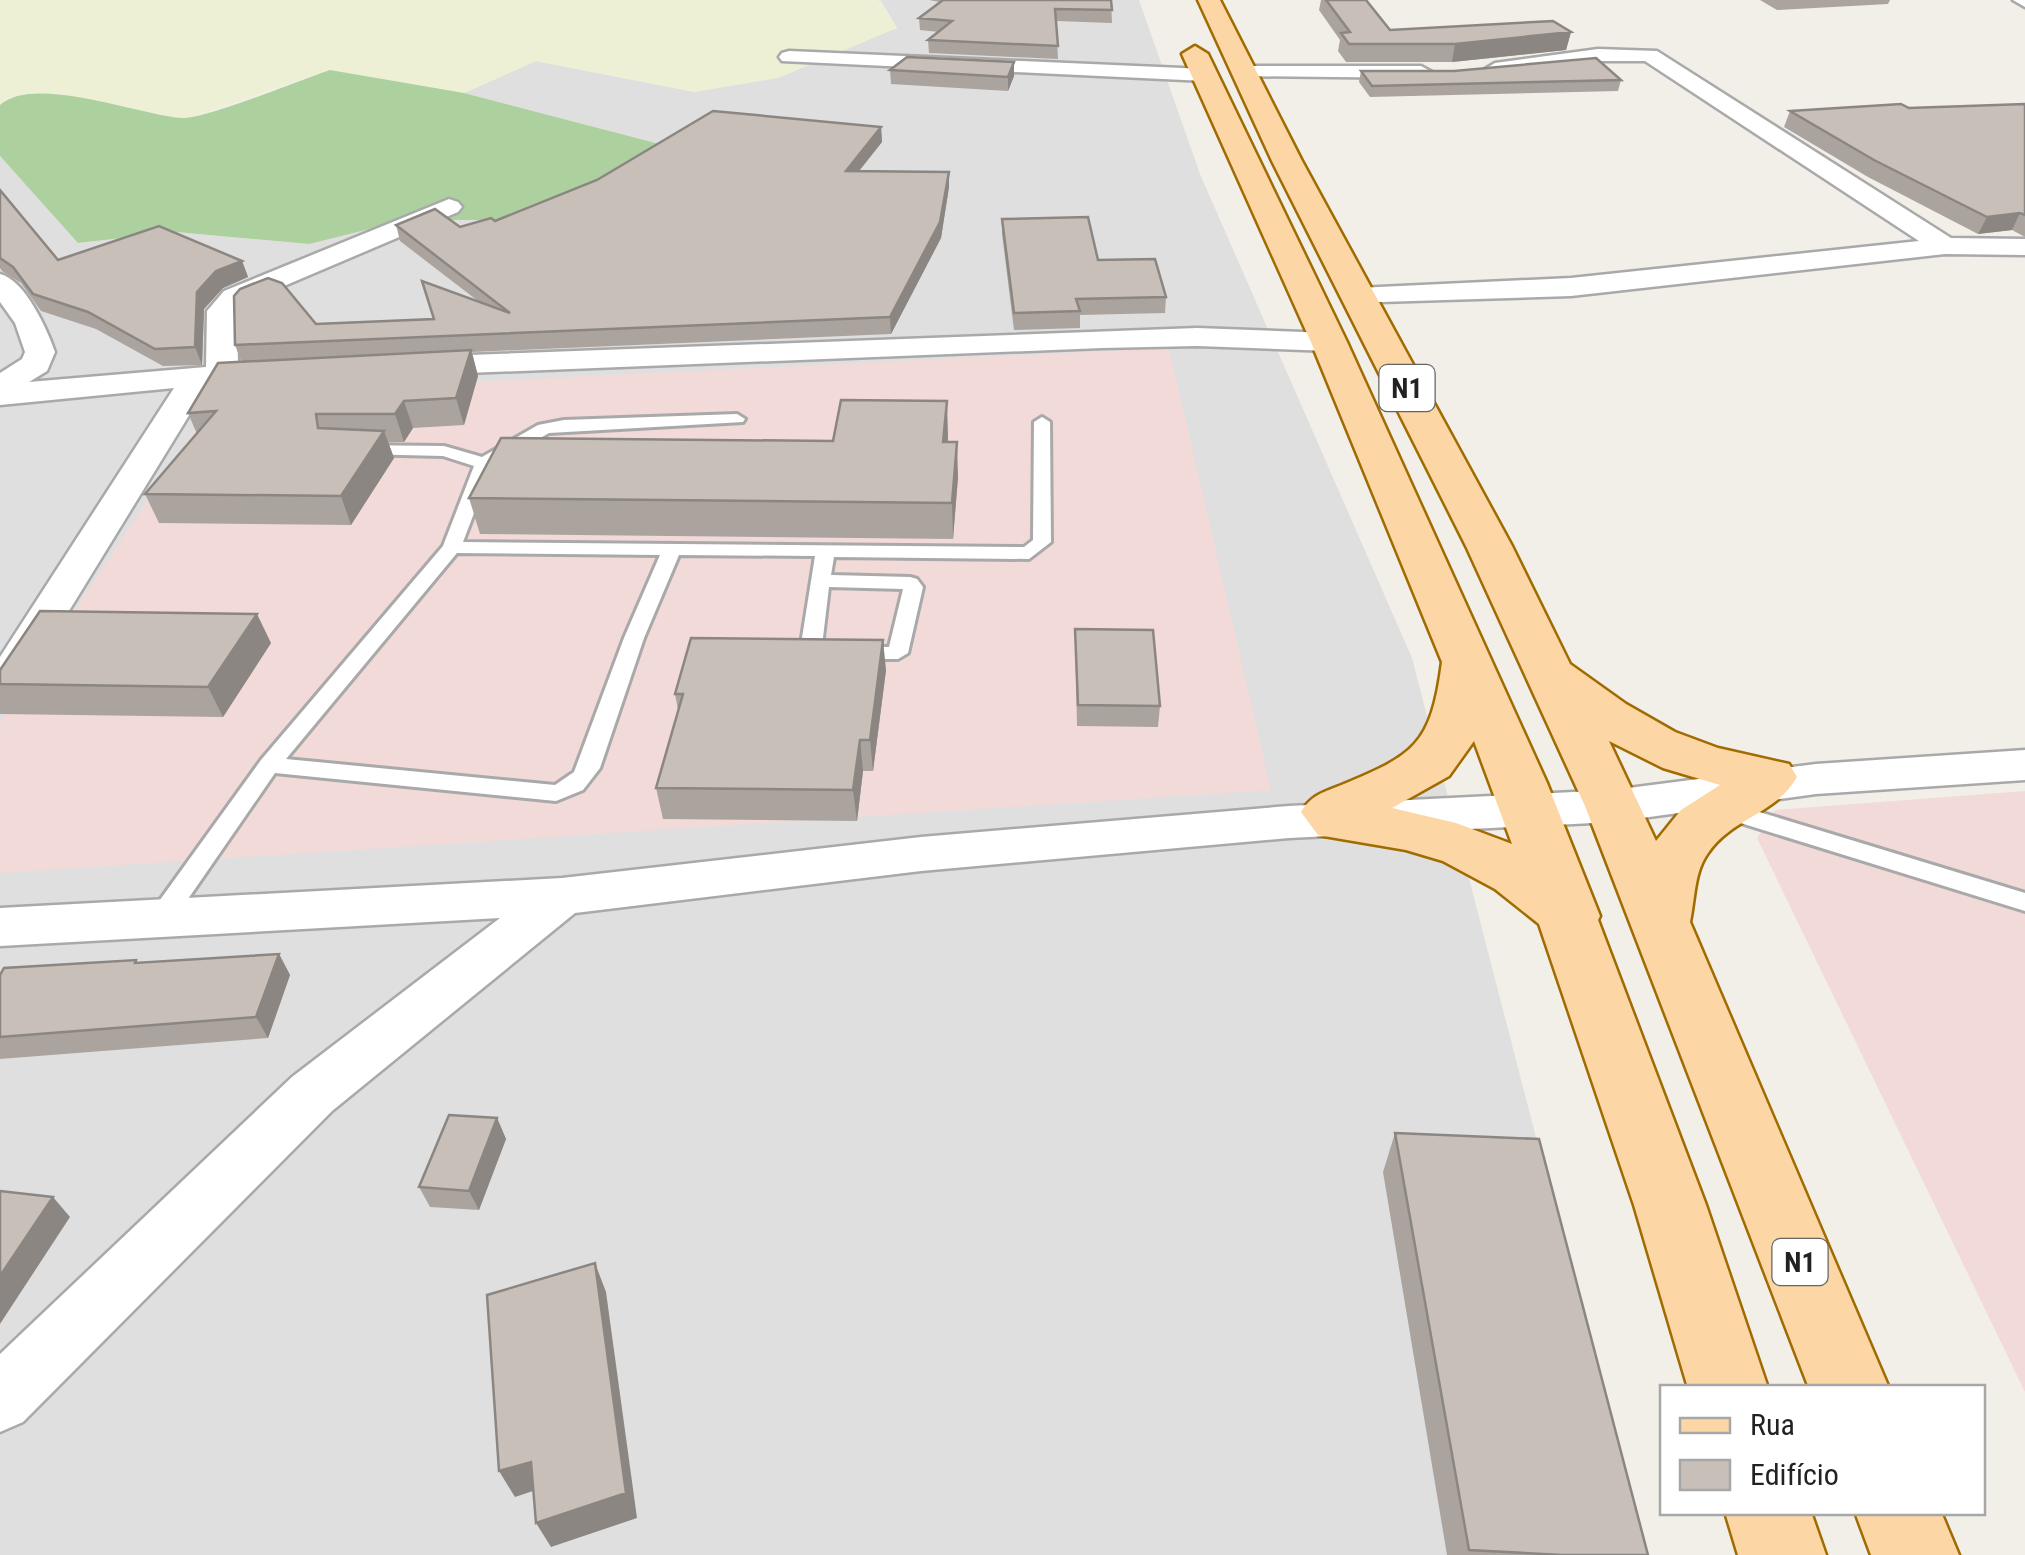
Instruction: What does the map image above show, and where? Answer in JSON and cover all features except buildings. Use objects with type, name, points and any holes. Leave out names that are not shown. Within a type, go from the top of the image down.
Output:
[{"type":"main road","name":"N1","points":[[1174,0],[1224,74],[1358,297],[1489,546],[1606,793],[1848,1385]]},
{"type":"main road","name":"N1","points":[[1209,0],[1224,74],[1330,342],[1525,797],[1570,917],[1670,1205],[1727,1385]]},
{"type":"main road","points":[[1542,661],[1602,715],[1640,738],[1767,788]]},
{"type":"main road","points":[[1319,818],[1404,780],[1448,746],[1465,706],[1468,662]]},
{"type":"main road","points":[[1660,920],[1670,861],[1684,841],[1767,788]]},
{"type":"main road","points":[[1319,818],[1408,830],[1470,848],[1532,882],[1570,917]]},
{"type":"main road","points":[[1769,1515],[1782,1555]]},
{"type":"main road","points":[[1899,1515],[1915,1555]]},
{"type":"street","points":[[790,57],[1224,74],[1459,72],[1635,52],[1650,55],[1945,246]]},
{"type":"street","points":[[0,690],[209,377],[222,311],[234,296],[449,207]]},
{"type":"street","points":[[1358,297],[1571,286],[1945,246],[2025,247]]},
{"type":"street","points":[[0,282],[30,322],[40,352],[36,364],[0,387]]},
{"type":"street","points":[[393,367],[1046,340],[1197,336],[1330,342]]},
{"type":"street","points":[[0,395],[298,372]]},
{"type":"street","points":[[0,927],[562,896],[921,854],[1525,797],[1767,788],[2025,765]]},
{"type":"street","points":[[0,1400],[312,1094],[562,896]]},
{"type":"lane","points":[[161,918],[269,765],[452,547],[484,463],[544,429],[564,425],[737,418]]},
{"type":"lane","points":[[452,547],[673,547],[1012,555],[1038,549],[1042,542],[1042,422]]},
{"type":"lane","points":[[335,448],[444,451],[484,463]]},
{"type":"lane","points":[[269,765],[556,793],[569,789],[580,783],[589,768],[634,638],[673,547]]},
{"type":"lane","points":[[820,581],[910,583],[913,587],[898,653],[813,650],[820,581],[825,550]]},
{"type":"lane","points":[[1767,788],[2025,902]]},
{"type":"shaded area","points":[[875,0],[1139,0],[1200,174],[1412,658],[1644,1555],[0,1555],[0,156],[79,243],[176,232],[309,244],[666,146],[464,93],[536,61],[695,92],[897,28],[881,1]]},
{"type":"shaded area","points":[[1169,348],[1271,790],[0,873],[0,723],[218,394]]},
{"type":"shaded area","points":[[2025,791],[2025,1392],[1757,838],[1775,810]]},
{"type":"green space","points":[[0,0],[875,0],[880,1],[897,28],[778,78],[695,92],[536,61],[464,93],[330,70],[186,119],[55,93],[7,98],[0,105]]},
{"type":"green space","points":[[330,70],[464,93],[667,146],[515,220],[406,220],[309,244],[176,232],[78,243],[0,156],[0,105],[16,97],[61,95],[182,118],[231,106]]}]
